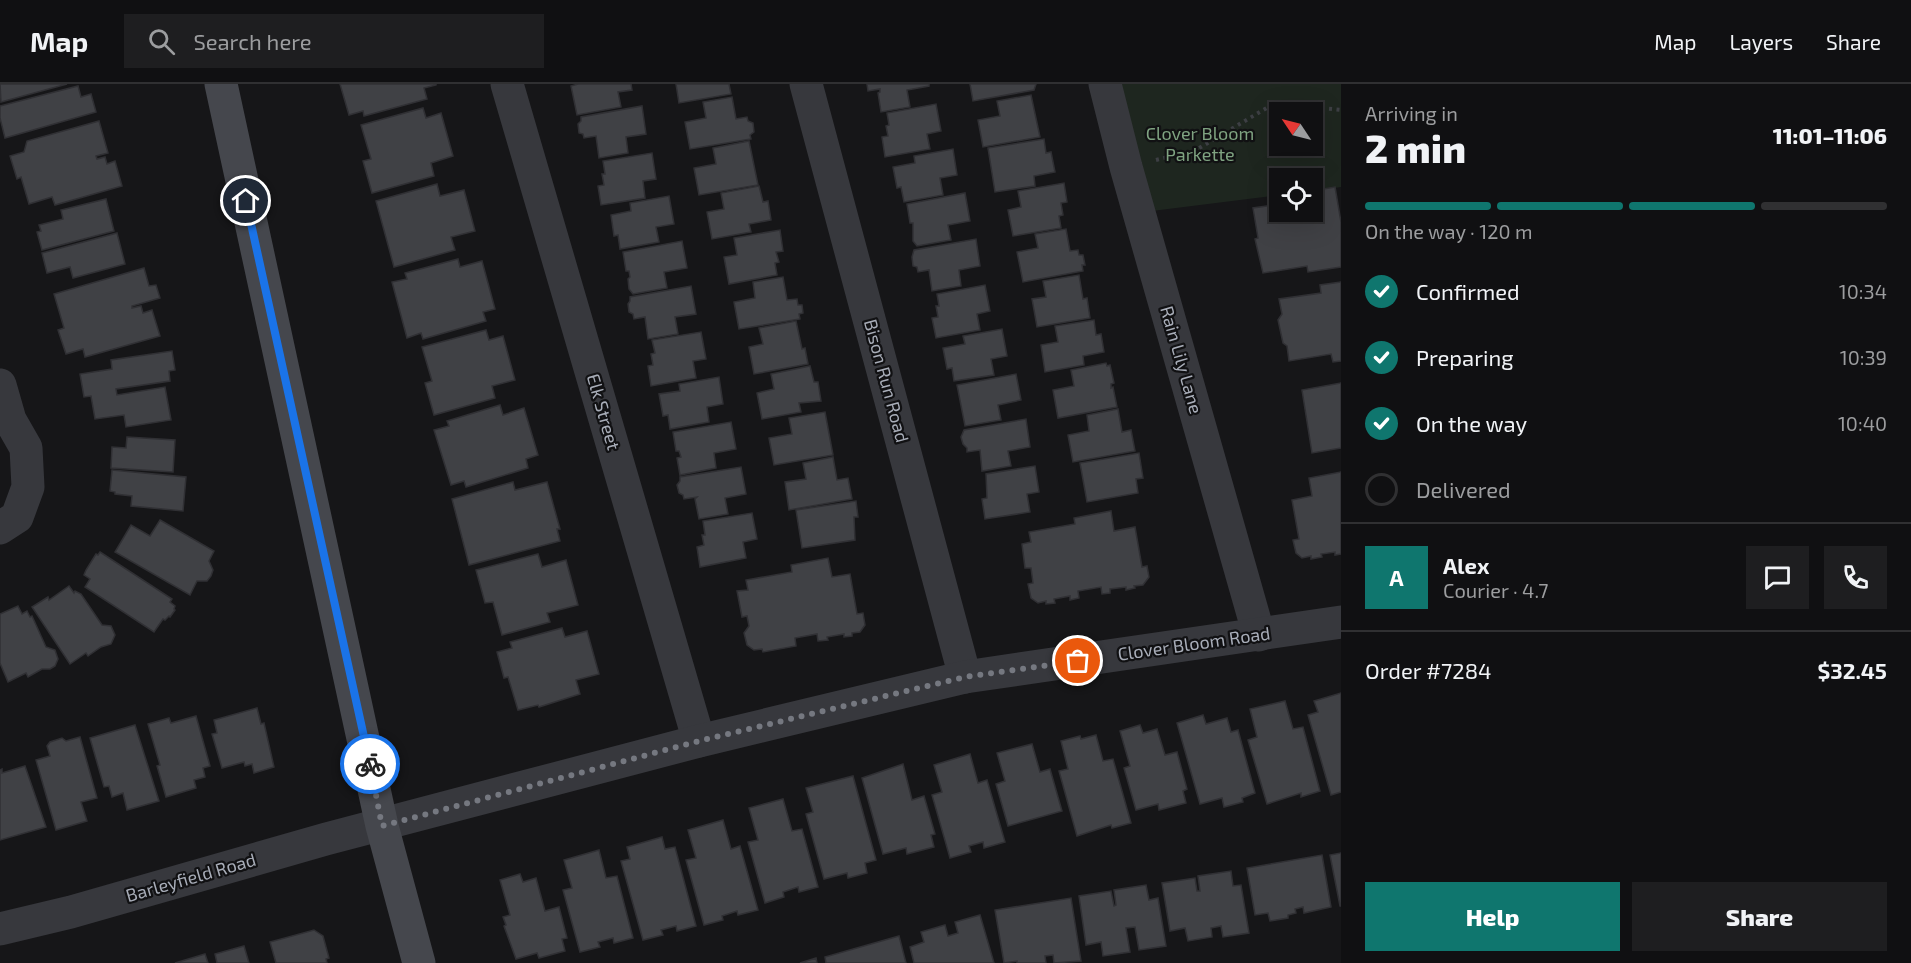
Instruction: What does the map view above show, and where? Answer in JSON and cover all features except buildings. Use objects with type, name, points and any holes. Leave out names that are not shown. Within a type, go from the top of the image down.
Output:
[{"type":"street","points":[[221,84],[382,826],[419,963]]},
{"type":"street","name":"Elk Street","points":[[507,84],[699,741]]},
{"type":"street","name":"Bison Run Road","points":[[806,84],[965,677]]},
{"type":"street","name":"Rain Lily Lane","points":[[1105,84],[1126,167],[1259,635]]},
{"type":"street","points":[[0,385],[10,420],[26,448],[28,487],[16,517],[0,528]]},
{"type":"street","name":"Clover Bloom Road","points":[[382,826],[699,741],[965,677],[1341,622]]},
{"type":"street","name":"Barleyfield Road","points":[[0,929],[71,912],[326,839],[382,826]]},
{"type":"path","points":[[1126,167],[1196,150],[1275,103],[1341,110]]},
{"type":"green space","name":"Clover Bloom Parkette","points":[[1120,84],[1341,84],[1341,187],[1323,190],[1323,168],[1269,168],[1269,196],[1152,211]]},
{"type":"way so far","points":[[370,764],[382,826],[699,741],[965,677],[1078,661]]},
{"type":"route","points":[[246,201],[370,764]]}]
